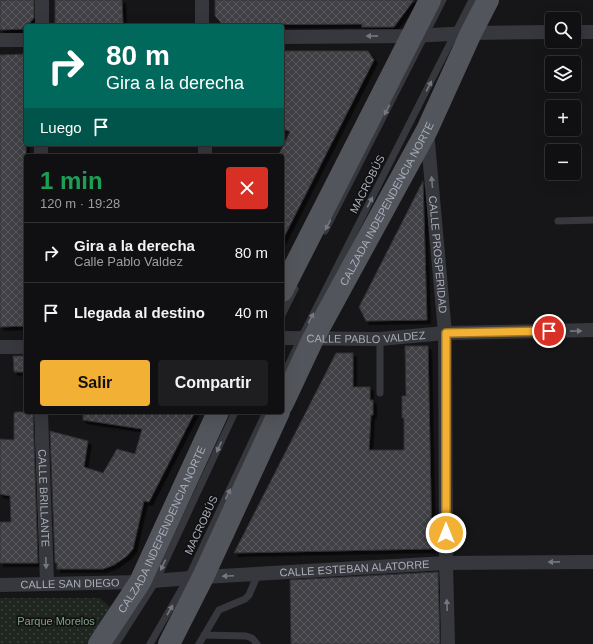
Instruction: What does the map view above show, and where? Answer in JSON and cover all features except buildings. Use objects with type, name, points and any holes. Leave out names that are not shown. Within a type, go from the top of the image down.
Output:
[{"type":"main road","points":[[291,285],[418,36],[430,0]]},
{"type":"main road","name":"CALZADA INDEPENDENCIA NORTE","points":[[284,400],[307,338],[427,130],[463,34],[488,0]]},
{"type":"main road","points":[[174,641],[196,577],[278,414]]},
{"type":"main road","name":"CALZADA INDEPENDENCIA NORTE","points":[[99,644],[148,582],[214,416]]},
{"type":"street","points":[[42,0],[42,24]]},
{"type":"street","points":[[202,0],[202,24]]},
{"type":"street","points":[[284,37],[418,36],[545,32]]},
{"type":"street","points":[[581,32],[593,32]]},
{"type":"street","points":[[0,40],[24,40]]},
{"type":"street","name":"CALLE PROSPERIDAD","points":[[427,130],[446,333],[446,563],[448,644]]},
{"type":"street","name":"CALLE PABLO VALDEZ","points":[[284,338],[380,339],[446,333],[593,330]]},
{"type":"street","points":[[0,347],[24,347]]},
{"type":"street","name":"CALLE BRILLANTE","points":[[41,414],[47,584]]},
{"type":"street","name":"CALLE ESTEBAN ALATORRE","points":[[148,582],[196,577],[446,563],[593,562]]},
{"type":"street","name":"CALLE SAN DIEGO","points":[[0,584],[148,582]]},
{"type":"lane","name":"MACROBÚS","points":[[321,238],[418,36],[443,0]]},
{"type":"lane","name":"MACROBÚS","points":[[284,375],[307,338],[463,34],[472,0]]},
{"type":"lane","points":[[558,222],[593,220]]},
{"type":"lane","points":[[284,308],[291,285]]},
{"type":"lane","points":[[380,339],[380,393]]},
{"type":"lane","name":"MACROBÚS","points":[[116,644],[234,414]]},
{"type":"lane","name":"MACROBÚS","points":[[150,644],[196,577],[265,414]]},
{"type":"lane","points":[[199,644],[219,610],[245,599],[249,595],[258,574]]},
{"type":"lane","points":[[204,635],[246,636],[252,638],[257,644]]},
{"type":"green space","name":"Parque Morelos","points":[[0,598],[100,598],[112,609],[89,644],[0,644]]},
{"type":"route","points":[[446,533],[446,333],[549,331]]}]
